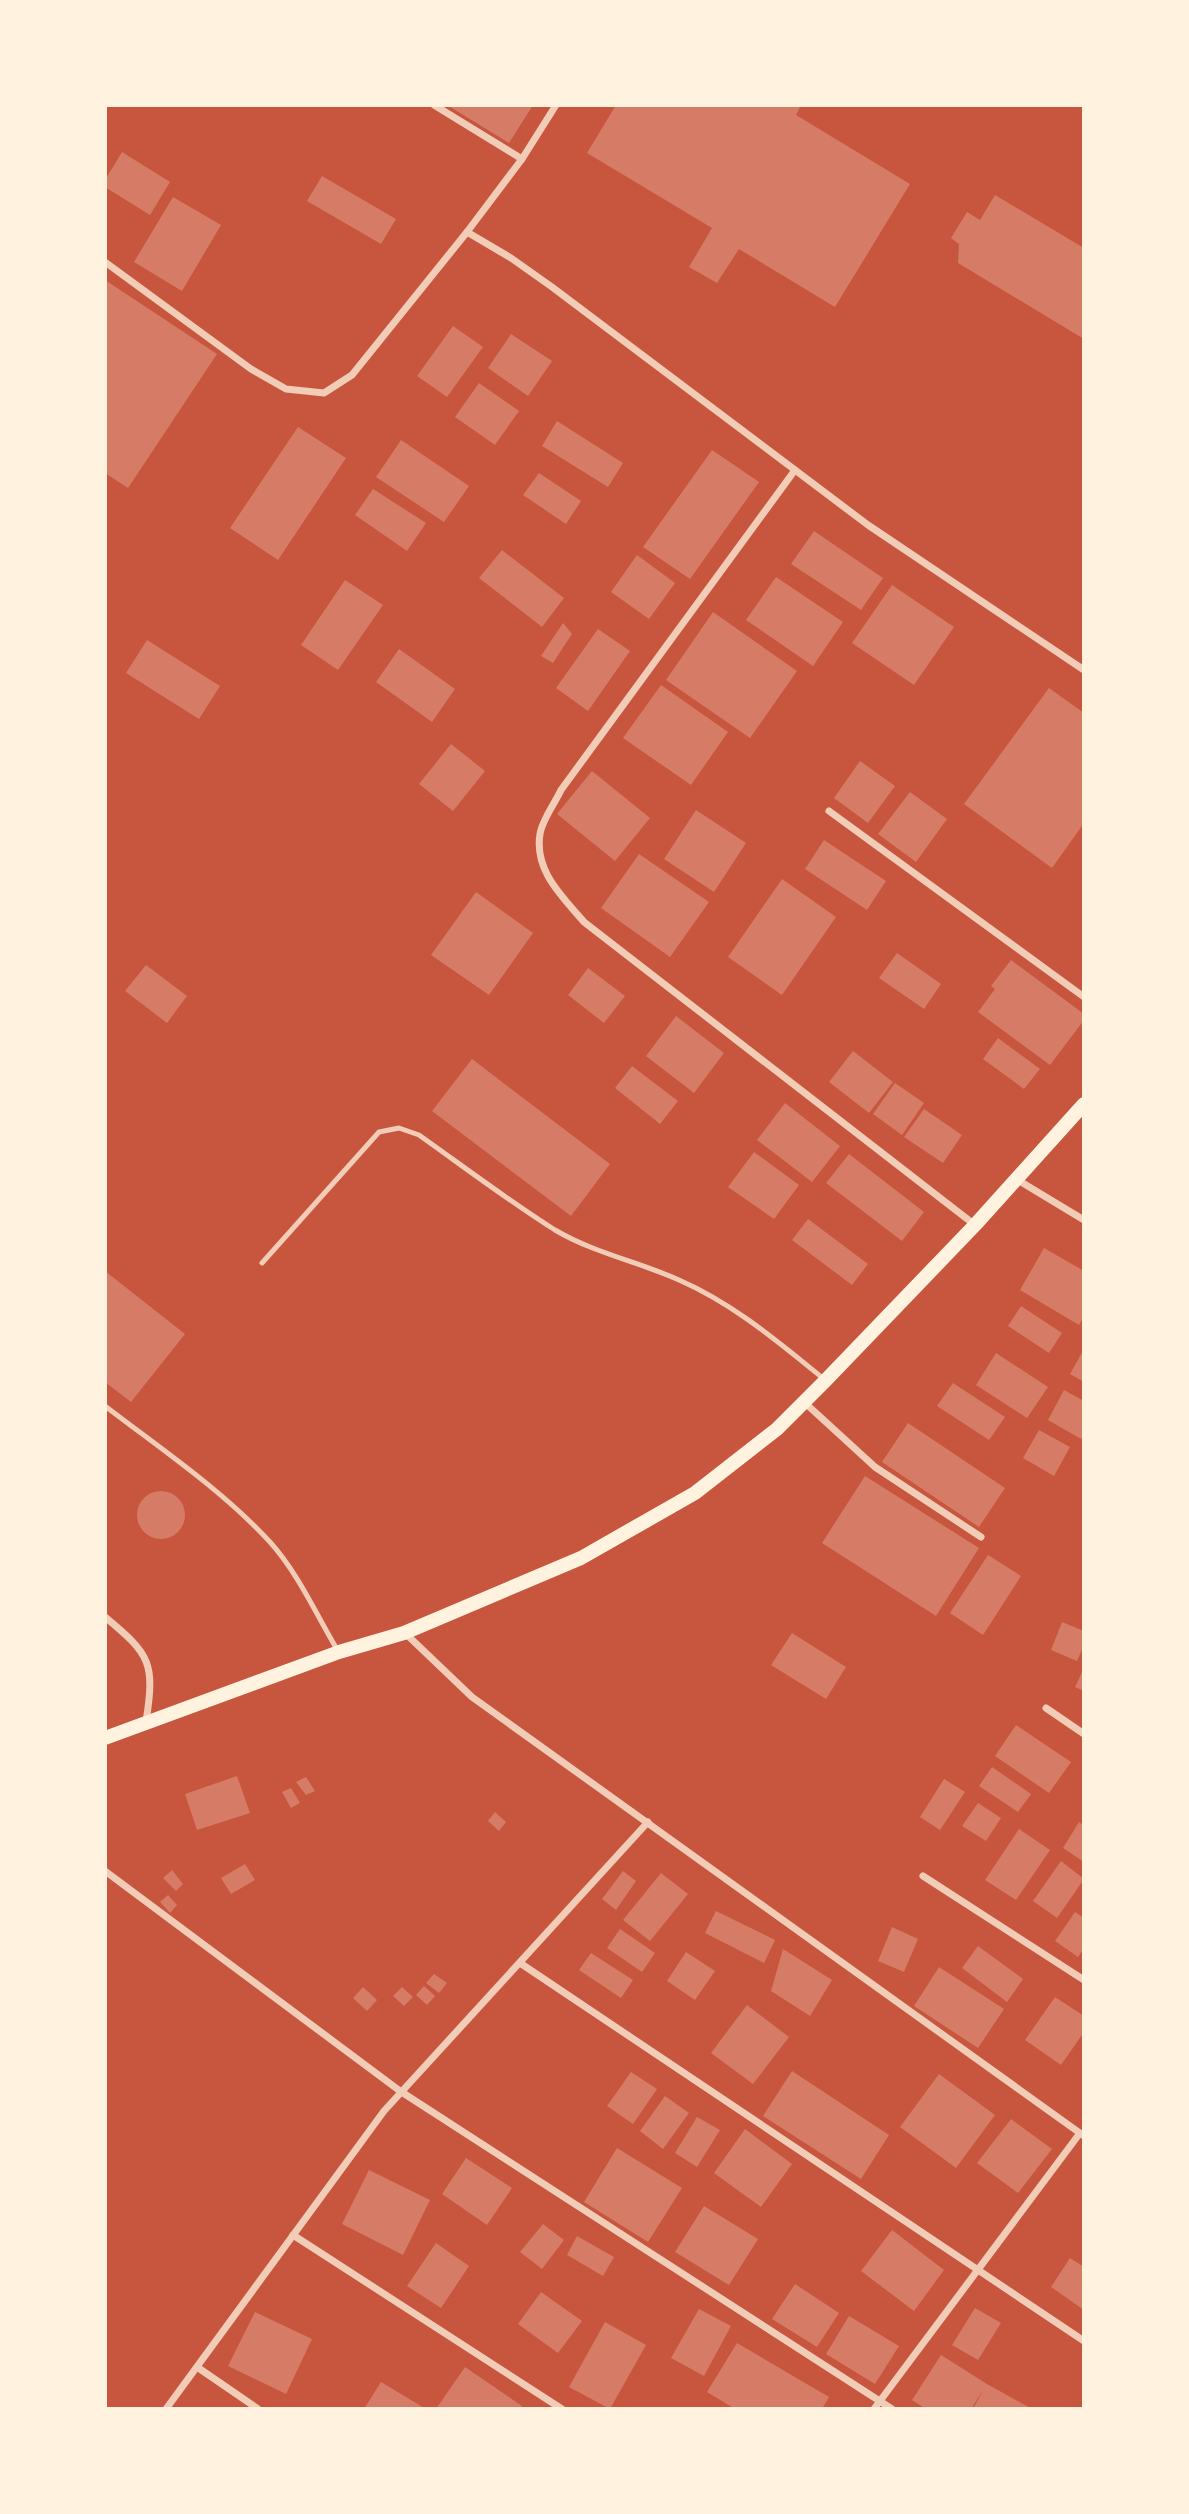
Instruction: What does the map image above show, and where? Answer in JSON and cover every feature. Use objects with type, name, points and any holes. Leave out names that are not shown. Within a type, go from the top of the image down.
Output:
[{"type":"main road","points":[[105,1738],[339,1652],[404,1633],[581,1558],[695,1493],[777,1429],[826,1380],[975,1225],[1084,1104]]},
{"type":"street","points":[[434,105],[522,159]]},
{"type":"street","points":[[105,262],[251,369],[286,389],[324,393],[352,376],[522,159],[556,105]]},
{"type":"street","points":[[467,232],[542,280],[868,525],[1084,670]]},
{"type":"street","points":[[795,470],[561,790],[540,832],[540,862],[556,888],[584,922],[975,1225]]},
{"type":"street","points":[[829,811],[1084,997]]},
{"type":"street","points":[[1016,1179],[1084,1220]]},
{"type":"street","points":[[804,1402],[875,1467],[981,1537]]},
{"type":"street","points":[[105,1617],[134,1641],[150,1668],[146,1722]]},
{"type":"street","points":[[404,1633],[472,1697],[1082,2134],[874,2409]]},
{"type":"street","points":[[1046,1708],[1084,1734]]},
{"type":"street","points":[[166,2409],[401,2091],[648,1822]]},
{"type":"street","points":[[105,1871],[401,2091],[892,2409]]},
{"type":"street","points":[[923,1876],[1084,1980]]},
{"type":"street","points":[[520,1963],[1084,2342]]},
{"type":"street","points":[[293,2235],[562,2409]]},
{"type":"street","points":[[197,2367],[258,2409]]},
{"type":"lane","points":[[262,1263],[379,1132],[399,1128],[419,1135],[556,1230],[591,1248],[677,1279],[716,1298],[752,1322],[826,1380]]},
{"type":"lane","points":[[105,1406],[215,1491],[271,1544],[288,1566],[339,1652]]},
{"type":"building","points":[[447,105],[533,105],[509,143]]},
{"type":"building","points":[[616,105],[801,105],[796,115],[910,184],[835,307],[739,249],[717,283],[689,267],[712,228],[587,153]]},
{"type":"building","points":[[122,152],[170,182],[150,215],[105,187],[105,180]]},
{"type":"building","points":[[322,176],[396,219],[381,244],[307,201]]},
{"type":"building","points":[[995,195],[1084,248],[1084,339],[958,263],[959,244],[951,238],[967,212],[980,220]]},
{"type":"building","points":[[173,197],[221,225],[182,291],[134,262]]},
{"type":"building","points":[[105,280],[217,354],[128,488],[105,473]]},
{"type":"building","points":[[453,326],[483,347],[447,397],[417,376]]},
{"type":"building","points":[[511,334],[552,361],[528,396],[488,368]]},
{"type":"building","points":[[479,383],[519,411],[495,445],[455,417]]},
{"type":"building","points":[[557,421],[623,463],[608,487],[542,446]]},
{"type":"building","points":[[298,427],[346,458],[278,560],[230,528]]},
{"type":"building","points":[[401,440],[469,486],[444,522],[376,477]]},
{"type":"building","points":[[712,450],[759,482],[690,579],[643,547]]},
{"type":"building","points":[[539,473],[581,501],[566,524],[523,495]]},
{"type":"building","points":[[373,489],[426,523],[407,551],[355,515]]},
{"type":"building","points":[[814,531],[883,578],[861,610],[791,564]]},
{"type":"building","points":[[502,550],[564,598],[542,627],[479,578]]},
{"type":"building","points":[[637,555],[675,583],[649,619],[611,592]]},
{"type":"building","points":[[776,577],[843,622],[813,666],[746,620]]},
{"type":"building","points":[[345,580],[383,605],[338,670],[301,645]]},
{"type":"building","points":[[892,585],[954,627],[914,685],[852,643]]},
{"type":"building","points":[[713,612],[797,671],[750,738],[666,680]]},
{"type":"building","points":[[563,623],[572,634],[553,663],[541,656]]},
{"type":"building","points":[[598,629],[630,651],[588,711],[556,688]]},
{"type":"building","points":[[147,640],[220,686],[199,719],[126,673]]},
{"type":"building","points":[[399,649],[455,689],[432,722],[376,682]]},
{"type":"building","points":[[661,685],[728,732],[691,785],[623,738]]},
{"type":"building","points":[[1049,688],[1084,713],[1084,823],[1052,868],[964,804]]},
{"type":"building","points":[[451,744],[485,771],[453,811],[419,784]]},
{"type":"building","points":[[860,761],[895,786],[868,823],[834,798]]},
{"type":"building","points":[[592,771],[650,818],[615,861],[557,814]]},
{"type":"building","points":[[910,792],[947,819],[916,862],[878,834]]},
{"type":"building","points":[[696,810],[746,843],[714,892],[664,859]]},
{"type":"building","points":[[824,840],[886,881],[867,910],[805,869]]},
{"type":"building","points":[[639,854],[709,902],[670,957],[601,908]]},
{"type":"building","points":[[782,879],[836,917],[782,995],[728,957]]},
{"type":"building","points":[[476,892],[533,933],[489,995],[431,955]]},
{"type":"building","points":[[897,953],[941,984],[924,1009],[879,978]]},
{"type":"building","points":[[1011,960],[1084,1014],[1084,1020],[1050,1065],[978,1012],[995,989],[991,986]]},
{"type":"building","points":[[146,965],[187,996],[167,1023],[125,991]]},
{"type":"building","points":[[588,968],[625,996],[604,1023],[568,995]]},
{"type":"building","points":[[676,1016],[724,1053],[694,1093],[646,1056]]},
{"type":"building","points":[[998,1038],[1040,1069],[1024,1089],[983,1059]]},
{"type":"building","points":[[853,1051],[893,1082],[869,1113],[829,1082]]},
{"type":"building","points":[[472,1059],[610,1164],[571,1216],[432,1111]]},
{"type":"building","points":[[632,1066],[678,1101],[660,1124],[615,1088]]},
{"type":"building","points":[[895,1083],[924,1103],[902,1135],[873,1114]]},
{"type":"building","points":[[785,1103],[840,1146],[812,1182],[757,1140]]},
{"type":"building","points":[[924,1109],[962,1135],[943,1163],[904,1137]]},
{"type":"building","points":[[754,1152],[799,1185],[774,1219],[728,1187]]},
{"type":"building","points":[[849,1154],[924,1212],[902,1241],[826,1183]]},
{"type":"building","points":[[808,1219],[868,1264],[852,1285],[792,1240]]},
{"type":"building","points":[[1044,1248],[1084,1271],[1084,1316],[1079,1325],[1020,1290]]},
{"type":"building","points":[[105,1271],[185,1334],[131,1402],[105,1382]]},
{"type":"building","points":[[1021,1306],[1062,1333],[1049,1353],[1008,1326]]},
{"type":"building","points":[[1084,1349],[1084,1382],[1070,1374]]},
{"type":"building","points":[[996,1353],[1048,1387],[1027,1418],[976,1385]]},
{"type":"building","points":[[953,1383],[1005,1417],[989,1440],[937,1406]]},
{"type":"building","points":[[1064,1390],[1084,1401],[1084,1435],[1081,1439],[1048,1420]]},
{"type":"building","points":[[908,1423],[1005,1488],[979,1527],[882,1462]]},
{"type":"building","points":[[1039,1430],[1070,1447],[1054,1476],[1023,1458]]},
{"type":"building","points":[[865,1476],[979,1548],[936,1616],[822,1543]]},
{"type":"building","points":[[161,1491],[178,1498],[185,1515],[178,1532],[161,1539],[144,1532],[137,1515],[144,1498]]},
{"type":"building","points":[[988,1555],[1021,1576],[983,1635],[950,1613]]},
{"type":"building","points":[[1062,1622],[1084,1631],[1084,1645],[1077,1661],[1051,1650]]},
{"type":"building","points":[[792,1633],[846,1667],[826,1699],[771,1665]]},
{"type":"building","points":[[1084,1668],[1084,1691],[1075,1687]]},
{"type":"building","points":[[1016,1725],[1071,1762],[1049,1793],[995,1756]]},
{"type":"building","points":[[992,1767],[1031,1794],[1018,1812],[979,1786]]},
{"type":"building","points":[[237,1776],[250,1813],[197,1830],[185,1794]]},
{"type":"building","points":[[306,1777],[315,1791],[306,1795],[296,1782]]},
{"type":"building","points":[[944,1779],[965,1792],[940,1830],[920,1817]]},
{"type":"building","points":[[291,1788],[300,1803],[291,1808],[282,1792]]},
{"type":"building","points":[[978,1803],[1001,1818],[986,1841],[962,1826]]},
{"type":"building","points":[[495,1812],[506,1822],[499,1831],[488,1821]]},
{"type":"building","points":[[1079,1822],[1084,1826],[1084,1862],[1063,1848]]},
{"type":"building","points":[[1019,1829],[1050,1850],[1016,1900],[985,1880]]},
{"type":"building","points":[[1061,1861],[1084,1879],[1057,1918],[1033,1901]]},
{"type":"building","points":[[245,1864],[255,1880],[231,1894],[221,1878]]},
{"type":"building","points":[[172,1870],[183,1884],[176,1891],[163,1878]]},
{"type":"building","points":[[623,1871],[636,1881],[616,1910],[602,1899]]},
{"type":"building","points":[[661,1873],[688,1894],[650,1941],[623,1920]]},
{"type":"building","points":[[168,1895],[177,1905],[170,1913],[160,1902]]},
{"type":"building","points":[[716,1911],[775,1940],[764,1963],[705,1933]]},
{"type":"building","points":[[1075,1912],[1084,1918],[1084,1948],[1078,1957],[1055,1941]]},
{"type":"building","points":[[892,1927],[918,1939],[904,1972],[878,1961]]},
{"type":"building","points":[[620,1929],[655,1953],[642,1972],[607,1948]]},
{"type":"building","points":[[978,1946],[1023,1979],[1007,2002],[962,1968]]},
{"type":"building","points":[[783,1949],[832,1980],[810,2016],[771,1991]]},
{"type":"building","points":[[686,1952],[715,1971],[695,2000],[667,1981]]},
{"type":"building","points":[[591,1953],[633,1980],[621,1998],[579,1970]]},
{"type":"building","points":[[939,1967],[1004,2009],[978,2048],[914,2006]]},
{"type":"building","points":[[434,1974],[447,1983],[439,1993],[426,1983]]},
{"type":"building","points":[[424,1986],[435,1996],[427,2005],[416,1995]]},
{"type":"building","points":[[363,1987],[377,2000],[367,2011],[353,1998]]},
{"type":"building","points":[[402,1987],[413,1997],[404,2006],[393,1996]]},
{"type":"building","points":[[1055,1997],[1084,2016],[1084,2032],[1061,2065],[1025,2040]]},
{"type":"building","points":[[747,2005],[789,2037],[753,2084],[711,2053]]},
{"type":"building","points":[[792,2071],[889,2135],[861,2179],[763,2116]]},
{"type":"building","points":[[631,2072],[657,2089],[633,2124],[607,2106]]},
{"type":"building","points":[[939,2074],[995,2115],[956,2168],[900,2127]]},
{"type":"building","points":[[665,2096],[689,2113],[663,2149],[640,2131]]},
{"type":"building","points":[[697,2117],[720,2130],[697,2167],[675,2153]]},
{"type":"building","points":[[1011,2119],[1052,2149],[1018,2193],[977,2163]]},
{"type":"building","points":[[745,2129],[792,2164],[761,2207],[714,2173]]},
{"type":"building","points":[[617,2148],[682,2188],[648,2242],[584,2202]]},
{"type":"building","points":[[466,2158],[512,2188],[487,2225],[442,2194]]},
{"type":"building","points":[[369,2170],[430,2200],[403,2255],[342,2224]]},
{"type":"building","points":[[704,2206],[758,2239],[729,2285],[675,2252]]},
{"type":"building","points":[[543,2224],[564,2240],[542,2269],[520,2252]]},
{"type":"building","points":[[892,2230],[944,2270],[914,2311],[861,2271]]},
{"type":"building","points":[[577,2236],[614,2257],[603,2276],[567,2255]]},
{"type":"building","points":[[436,2243],[469,2266],[441,2308],[407,2286]]},
{"type":"building","points":[[1070,2258],[1084,2267],[1084,2310],[1051,2287]]},
{"type":"building","points":[[795,2284],[839,2313],[817,2347],[772,2319]]},
{"type":"building","points":[[541,2292],[582,2321],[558,2353],[518,2324]]},
{"type":"building","points":[[975,2308],[1001,2323],[978,2360],[952,2345]]},
{"type":"building","points":[[699,2309],[731,2326],[704,2376],[671,2358]]},
{"type":"building","points":[[255,2312],[312,2339],[286,2394],[228,2366]]},
{"type":"building","points":[[849,2316],[899,2346],[875,2384],[826,2354]]},
{"type":"building","points":[[605,2322],[646,2345],[610,2409],[569,2387]]},
{"type":"building","points":[[737,2343],[829,2397],[822,2409],[735,2409],[707,2392]]},
{"type":"building","points":[[941,2355],[1032,2409],[973,2409],[983,2390],[971,2409],[926,2409],[912,2400]]},
{"type":"building","points":[[465,2367],[522,2406],[520,2409],[436,2409]]},
{"type":"building","points":[[381,2382],[426,2409],[364,2409]]}]
